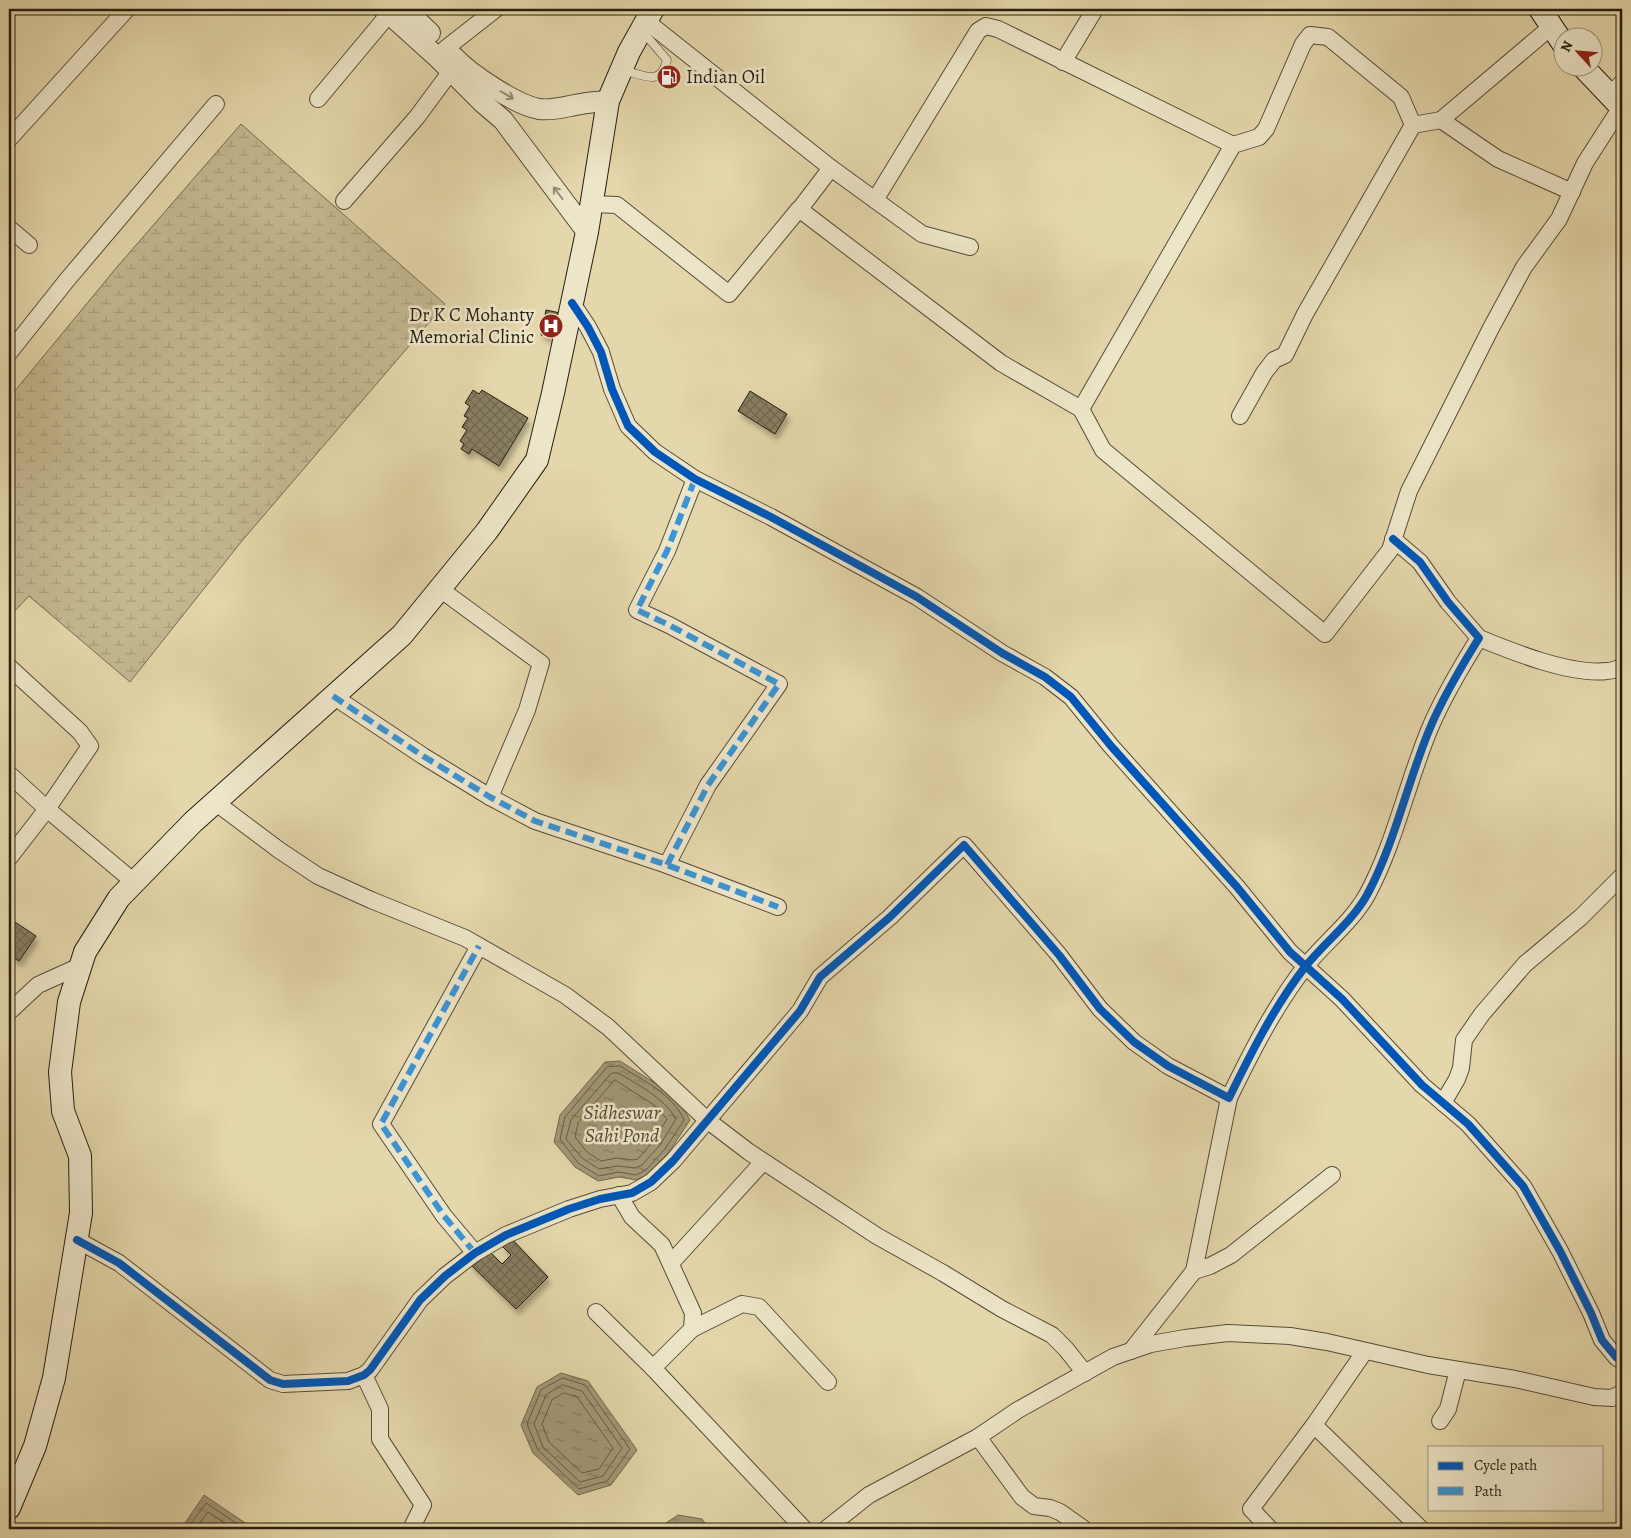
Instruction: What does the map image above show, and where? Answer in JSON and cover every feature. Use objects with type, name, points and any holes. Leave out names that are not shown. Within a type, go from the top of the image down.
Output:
[{"type":"main road","points":[[1546,18],[1554,30]]},
{"type":"main road","points":[[9,1508],[35,1446],[54,1378],[81,1213],[80,1156],[63,1111],[60,1072],[69,1002],[85,952],[119,898],[193,822],[402,634],[487,531],[537,460],[587,232],[608,101],[629,52],[646,20]]},
{"type":"main road","points":[[1596,78],[1619,98]]},
{"type":"street","points":[[9,139],[127,9]]},
{"type":"street","points":[[445,49],[496,9]]},
{"type":"street","points":[[1062,62],[1095,9]]},
{"type":"street","points":[[393,10],[445,49],[465,69],[511,98],[539,109],[608,101]]},
{"type":"street","points":[[393,10],[451,71],[503,120],[587,232]]},
{"type":"street","points":[[318,99],[393,10]]},
{"type":"street","points":[[1413,125],[1441,120],[1546,18]]},
{"type":"street","points":[[646,20],[831,168],[922,234],[970,248]]},
{"type":"street","points":[[875,200],[978,31],[986,26],[998,29],[1233,145],[1259,137],[1266,129],[1303,44],[1310,35],[1328,37],[1401,97],[1413,125]]},
{"type":"street","points":[[344,201],[417,117],[451,71]]},
{"type":"street","points":[[799,210],[1001,363],[1082,409],[1103,450],[1325,634],[1390,550],[1409,491],[1491,328],[1524,268],[1559,220],[1585,163],[1619,98]]},
{"type":"street","points":[[9,353],[67,280],[216,104]]},
{"type":"street","points":[[1441,120],[1498,159],[1572,192]]},
{"type":"street","points":[[1240,416],[1264,373],[1274,360],[1285,355],[1305,314],[1413,125]]},
{"type":"street","points":[[1082,409],[1233,145]]},
{"type":"street","points":[[592,204],[617,205],[729,294],[799,210],[831,168]]},
{"type":"street","points":[[9,228],[29,245]]},
{"type":"street","points":[[572,303],[588,326],[601,352],[612,389],[628,426],[655,452],[695,479],[771,517],[917,597],[1002,653],[1045,677],[1071,697],[1111,746],[1237,887],[1290,952],[1342,999],[1422,1085],[1468,1124],[1523,1186],[1560,1251],[1591,1313],[1602,1340],[1616,1357],[1622,1361]]},
{"type":"street","points":[[667,865],[708,786],[779,684],[637,610],[667,551],[695,479]]},
{"type":"street","points":[[1394,539],[1420,562],[1448,602],[1479,638],[1506,649],[1576,669],[1607,672],[1622,668]]},
{"type":"street","points":[[440,589],[542,662],[527,710],[490,797]]},
{"type":"street","points":[[1131,1351],[1194,1271],[1229,1098],[1249,1056],[1276,1010],[1306,966],[1348,922],[1366,896],[1384,859],[1430,728],[1455,678],[1479,638]]},
{"type":"street","points":[[9,667],[80,732],[90,746],[47,809],[9,858]]},
{"type":"street","points":[[333,696],[423,756],[490,797],[535,821],[667,865],[778,906]]},
{"type":"street","points":[[9,774],[47,809],[134,882]]},
{"type":"street","points":[[215,802],[279,850],[318,876],[371,900],[465,938],[572,1000],[608,1027],[707,1120],[763,1162],[877,1236],[1002,1309],[1052,1335],[1085,1373]]},
{"type":"street","points":[[76,1240],[119,1263],[270,1380],[283,1384],[348,1381],[364,1375],[370,1370],[420,1300],[445,1276],[474,1253],[506,1235],[569,1209],[632,1193],[651,1182],[673,1161],[800,1011],[820,977],[890,917],[964,845],[1059,955],[1100,1009],[1134,1042],[1168,1066],[1229,1098]]},
{"type":"street","points":[[1443,1103],[1457,1079],[1464,1040],[1482,1014],[1525,964],[1581,917],[1622,876]]},
{"type":"street","points":[[474,1253],[444,1216],[381,1124],[479,946]]},
{"type":"street","points":[[9,1012],[38,985],[80,966]]},
{"type":"street","points":[[671,1263],[763,1162]]},
{"type":"street","points":[[1194,1271],[1210,1266],[1231,1255],[1332,1175]]},
{"type":"street","points":[[619,1195],[632,1217],[662,1245],[693,1313],[692,1329]]},
{"type":"street","points":[[653,1368],[692,1329],[742,1304],[758,1307],[828,1382]]},
{"type":"street","points":[[596,1312],[653,1368],[804,1529]]},
{"type":"street","points":[[826,1529],[868,1495],[978,1437],[1018,1410],[1113,1357],[1151,1344],[1185,1338],[1228,1333],[1290,1336],[1327,1342],[1428,1366],[1515,1379],[1594,1398],[1612,1398],[1622,1393]]},
{"type":"street","points":[[1270,1529],[1251,1509],[1314,1425],[1365,1351]]},
{"type":"street","points":[[1440,1421],[1448,1409],[1458,1370]]},
{"type":"street","points":[[364,1375],[380,1410],[380,1439],[423,1505],[411,1529]]},
{"type":"street","points":[[1314,1425],[1421,1529]]},
{"type":"street","points":[[978,1437],[1022,1497],[1034,1506],[1050,1508],[1060,1512],[1084,1529]]},
{"type":"lane","points":[[621,70],[649,77],[657,77],[666,66],[667,60],[646,20]]},
{"type":"green space","points":[[241,124],[445,304],[241,542],[130,682],[29,596],[9,617],[9,398],[117,267]]},
{"type":"water","name":"Sidheswar Sahi Pond","points":[[620,1061],[666,1090],[680,1103],[690,1120],[669,1152],[649,1174],[636,1180],[619,1177],[598,1181],[575,1167],[554,1142],[560,1115],[605,1062]]},
{"type":"water","points":[[561,1373],[588,1381],[637,1450],[611,1485],[578,1495],[533,1453],[521,1425],[537,1387]]},
{"type":"water","points":[[204,1495],[254,1529],[181,1529]]},
{"type":"water","points":[[678,1515],[702,1519],[709,1529],[657,1529]]},
{"type":"building","points":[[546,310],[565,314],[561,339],[541,335]]},
{"type":"building","points":[[473,390],[479,394],[482,390],[528,418],[499,466],[472,449],[469,454],[461,449],[464,444],[460,441],[467,430],[462,427],[468,418],[464,416],[470,406],[465,403]]},
{"type":"building","points":[[750,391],[787,414],[775,434],[738,411]]},
{"type":"building","points":[[9,918],[36,936],[19,961],[9,954]]},
{"type":"building","points":[[510,1237],[548,1277],[516,1309],[469,1263],[485,1247],[502,1264],[511,1255],[502,1246]]},
{"type":"marked path","points":[[667,865],[708,785],[779,684],[637,610],[667,551],[695,479]]},
{"type":"marked path","points":[[333,696],[423,756],[490,797],[535,821],[667,865],[778,907]]},
{"type":"marked path","points":[[475,1253],[444,1216],[381,1124],[479,946]]},
{"type":"cycle path","points":[[572,303],[588,327],[601,352],[612,389],[628,426],[655,452],[695,479],[771,517],[917,597],[1002,653],[1045,677],[1071,697],[1111,746],[1237,887],[1290,952],[1342,999],[1422,1085],[1468,1124],[1523,1186],[1560,1251],[1591,1313],[1602,1340],[1616,1357],[1622,1361]]},
{"type":"cycle path","points":[[77,1240],[119,1263],[270,1380],[283,1384],[348,1381],[364,1375],[370,1370],[420,1300],[445,1276],[475,1253],[506,1235],[569,1209],[600,1199],[632,1193],[651,1182],[673,1161],[800,1011],[820,977],[890,917],[964,845],[1059,955],[1100,1009],[1134,1042],[1168,1066],[1229,1098],[1283,998],[1305,967],[1353,915],[1367,895],[1393,834],[1414,770],[1435,716],[1479,638],[1448,602],[1420,562],[1393,539]]},
{"type":"place","name":"Indian Oil","points":[[669,77]]},
{"type":"place","name":"Dr K C Mohanty Memorial Clinic","points":[[551,326]]}]
